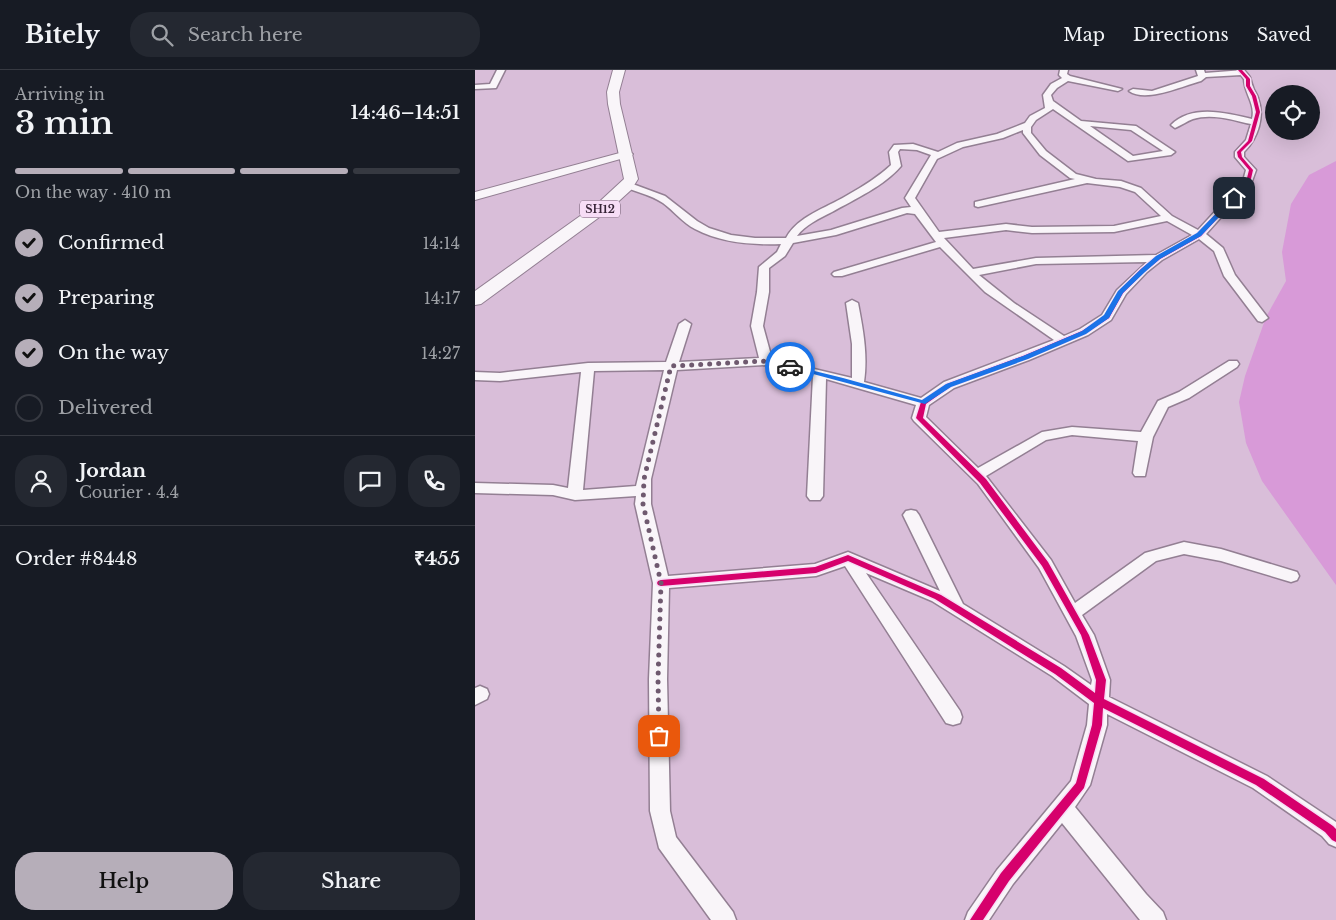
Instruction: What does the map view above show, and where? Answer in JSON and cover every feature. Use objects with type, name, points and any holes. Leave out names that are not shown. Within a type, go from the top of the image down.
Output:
[{"type":"main road","name":"SH12","points":[[475,300],[603,207],[631,179],[627,154],[614,104],[613,92],[619,70]]},
{"type":"street","points":[[475,88],[493,86],[501,70]]},
{"type":"street","points":[[976,920],[1005,877],[1079,785],[1097,725],[1101,680],[1085,635],[1045,564],[977,475],[919,418],[923,403],[949,385],[1064,341],[1084,332],[1107,316],[1121,292],[1158,258],[1199,235],[1251,179],[1251,170],[1241,158],[1239,152],[1250,141],[1258,112],[1257,105],[1248,86],[1247,78],[1241,72],[1201,72],[1198,79],[1152,93],[1133,91]]},
{"type":"street","points":[[1118,89],[1066,74],[1047,93],[1051,106],[1048,110],[1033,118],[1028,125],[1027,133],[1043,153],[1073,176],[1087,180],[1121,184],[1137,190],[1168,218],[1207,239],[1219,250],[1230,276],[1262,318]]},
{"type":"street","points":[[1049,102],[1131,159],[1171,152],[1133,128],[1080,123]]},
{"type":"street","points":[[1175,125],[1184,119],[1209,114],[1255,122]]},
{"type":"street","points":[[1028,125],[999,136],[960,145],[937,155],[910,198],[939,239],[971,273],[1000,297],[1064,341]]},
{"type":"street","points":[[766,361],[757,326],[763,292],[764,267],[781,254],[794,232],[809,220],[850,198],[896,166],[893,152],[897,146],[911,145],[937,155]]},
{"type":"street","points":[[475,196],[627,154]]},
{"type":"street","points":[[978,204],[1087,180]]},
{"type":"street","points":[[627,185],[665,200],[685,219],[706,231],[749,242],[790,241],[827,234],[906,210],[918,211]]},
{"type":"street","points":[[838,274],[939,239],[1006,227],[1032,230],[1114,229],[1168,218]]},
{"type":"street","points":[[971,273],[1036,261],[1158,258]]},
{"type":"street","points":[[852,303],[859,342],[860,370],[857,384]]},
{"type":"street","points":[[685,324],[676,346],[644,479],[643,491],[643,504],[661,583],[658,679],[660,811],[666,841],[725,920]]},
{"type":"street","points":[[475,376],[500,378],[588,367],[671,366],[766,361],[923,403]]},
{"type":"street","points":[[1140,473],[1146,437],[1163,404],[1184,395],[1233,364]]},
{"type":"street","points":[[575,495],[588,367]]},
{"type":"street","points":[[815,496],[820,374]]},
{"type":"street","points":[[977,475],[1042,436],[1072,431],[1146,437]]},
{"type":"street","points":[[475,488],[553,490],[575,495],[643,491]]},
{"type":"street","points":[[911,514],[957,609]]},
{"type":"street","points":[[1073,613],[1151,557],[1184,548],[1221,555],[1291,576]]},
{"type":"street","points":[[661,583],[816,570],[847,558],[938,597],[1058,671],[1099,702],[1260,782],[1329,830],[1336,837]]},
{"type":"street","points":[[847,558],[953,717]]},
{"type":"street","points":[[1061,806],[1138,902],[1155,920]]},
{"type":"shaded area","points":[[1336,161],[1336,585],[1262,481],[1246,443],[1239,402],[1245,376],[1266,317],[1286,281],[1282,252],[1291,204],[1309,175]]},
{"type":"cycle path","points":[[976,920],[1005,877],[1080,785],[1097,725],[1101,680],[1085,635],[1045,564],[983,481],[919,418],[923,403],[949,385],[1025,357],[1084,332],[1107,317],[1121,292],[1143,270],[1158,258],[1199,235],[1227,206],[1248,182],[1251,170],[1240,157],[1239,152],[1250,141],[1258,112],[1254,96],[1248,86],[1248,79],[1240,70]]},
{"type":"cycle path","points":[[661,583],[816,570],[848,558],[938,597],[1058,671],[1099,701],[1260,782],[1329,829],[1336,837]]},
{"type":"way so far","points":[[659,736],[658,679],[661,583],[643,504],[644,479],[671,366],[766,361],[790,367]]},
{"type":"route","points":[[790,367],[841,379],[923,403],[949,385],[1025,357],[1084,332],[1107,316],[1121,292],[1143,270],[1158,258],[1199,235],[1234,198]]}]
